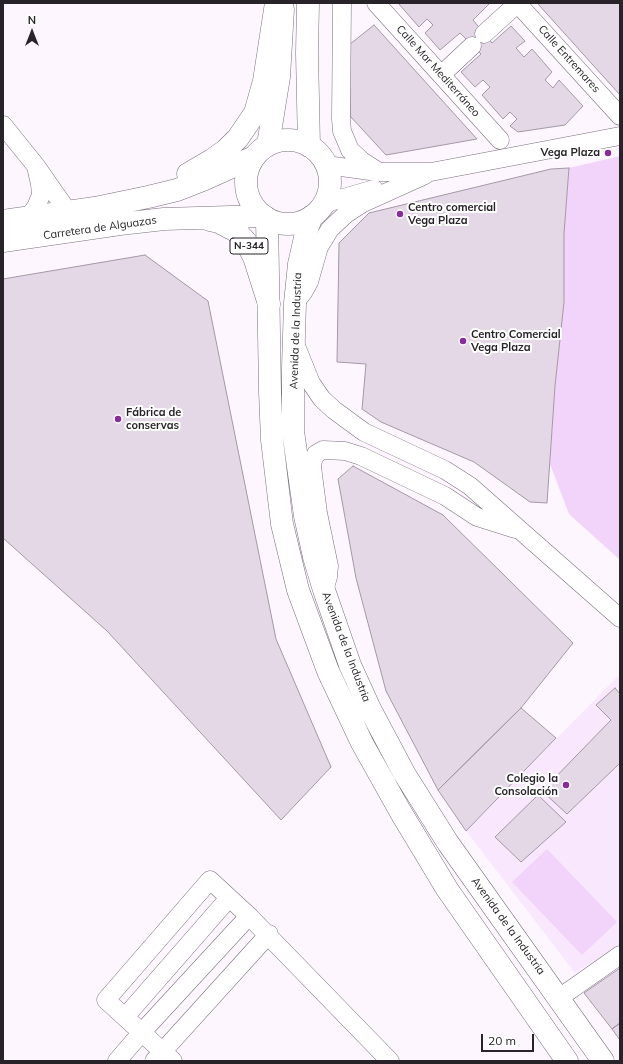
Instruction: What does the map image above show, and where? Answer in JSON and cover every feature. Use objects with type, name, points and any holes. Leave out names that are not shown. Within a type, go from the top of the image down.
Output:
[{"type":"main road","points":[[148,197],[212,160],[226,150],[246,127],[255,113],[260,98],[276,3]]},
{"type":"main road","points":[[3,221],[95,208],[177,190],[205,179],[261,151],[278,141],[288,140],[309,146],[322,157],[326,165],[329,174],[328,194],[318,210],[304,220],[285,223],[276,222],[265,217],[254,206],[246,187],[246,176],[249,166],[261,151],[280,77],[284,3]]},
{"type":"main road","points":[[308,3],[307,53],[309,146]]},
{"type":"main road","name":"Avenida de la Industria","points":[[318,210],[307,229],[299,264],[295,303],[294,431],[305,516],[314,557],[324,590],[350,664],[370,709],[404,774],[448,844],[603,1061]]},
{"type":"main road","points":[[197,217],[265,217]]},
{"type":"main road","name":"Carretera de Alguazas","points":[[3,241],[128,223],[197,217]]},
{"type":"main road","name":"N-344","points":[[197,217],[219,222],[236,231],[246,242],[254,257],[269,304]]},
{"type":"main road","name":"Avenida de la Industria","points":[[265,217],[269,304],[272,440],[282,524],[298,590],[328,671],[362,743],[400,811],[447,889],[567,1061]]},
{"type":"street","points":[[342,3],[342,131],[350,150],[362,161],[378,172]]},
{"type":"street","name":"Calle Mar Mediterráneo","points":[[376,3],[500,140]]},
{"type":"street","points":[[441,74],[517,3]]},
{"type":"street","name":"Calle Entremares","points":[[517,3],[620,116]]},
{"type":"street","points":[[3,125],[36,166],[80,230]]},
{"type":"street","points":[[318,210],[432,172],[620,136]]},
{"type":"street","points":[[326,165],[378,172],[432,172]]},
{"type":"street","points":[[29,217],[36,207],[41,195],[36,166]]},
{"type":"street","points":[[295,303],[309,282],[319,247],[330,229],[346,214],[363,203],[432,172]]},
{"type":"street","points":[[294,341],[311,382],[322,399],[334,410],[364,432],[444,470],[470,486],[620,618]]},
{"type":"street","points":[[376,463],[386,442]]},
{"type":"street","points":[[324,590],[328,577],[329,566],[318,513],[312,467],[316,454],[323,450],[345,451],[361,456],[445,496],[477,517],[521,531]]},
{"type":"street","points":[[393,472],[403,450]]},
{"type":"street","points":[[477,517],[487,513],[493,506]]},
{"type":"street","points":[[269,934],[163,1058],[142,1032],[106,1000],[210,880],[269,934],[390,1061]]},
{"type":"street","points":[[125,1017],[229,898]]},
{"type":"street","points":[[117,1061],[249,916]]},
{"type":"street","points":[[559,998],[620,955]]},
{"type":"shaded area","points":[[620,156],[620,560],[569,514],[550,464],[555,386],[564,302],[564,233],[569,168]]},
{"type":"shaded area","name":"Colegio la Consolación","points":[[618,676],[620,679],[620,945],[575,973],[466,831]]},
{"type":"shaded area","points":[[547,849],[617,922],[582,955],[512,882]]},
{"type":"building","points":[[398,3],[490,3],[473,20],[492,43],[511,26],[525,41],[516,48],[524,57],[532,49],[552,72],[545,80],[553,88],[559,80],[583,106],[565,125],[518,132],[510,126],[517,119],[510,112],[503,119],[482,95],[490,87],[483,80],[475,87],[461,72],[481,54],[460,33],[440,50],[425,33],[433,25],[427,19],[419,27]]},
{"type":"building","points":[[620,3],[620,95],[538,4]]},
{"type":"building","points":[[374,25],[477,139],[386,155],[350,116],[349,45]]},
{"type":"building","points":[[569,168],[564,233],[564,302],[555,386],[547,503],[530,502],[474,462],[381,422],[362,409],[366,364],[337,362],[339,243],[369,213],[551,169]]},
{"type":"building","name":"Fábrica de conservas","points":[[145,255],[208,301],[276,639],[331,767],[281,820],[107,631],[3,538],[3,279]]},
{"type":"building","points":[[353,466],[443,515],[573,643],[521,708],[438,790],[386,691],[356,578],[338,479]]},
{"type":"building","points":[[615,688],[620,694],[620,763],[567,814],[542,791],[611,720],[596,705]]},
{"type":"building","points":[[521,708],[556,738],[466,831],[438,790]]},
{"type":"building","points":[[538,795],[566,822],[521,862],[495,837]]},
{"type":"building","points":[[620,968],[620,1023],[612,1029],[584,993]]},
{"type":"building","points":[[620,1023],[620,1040],[612,1029]]},
{"type":"place","name":"Vega Plaza","points":[[608,153]]},
{"type":"place","name":"Centro comercial Vega Plaza","points":[[400,214]]},
{"type":"place","name":"Centro Comercial Vega Plaza","points":[[463,341]]},
{"type":"place","name":"Fábrica de conservas","points":[[118,419]]},
{"type":"place","name":"Colegio la Consolación","points":[[566,785]]}]
